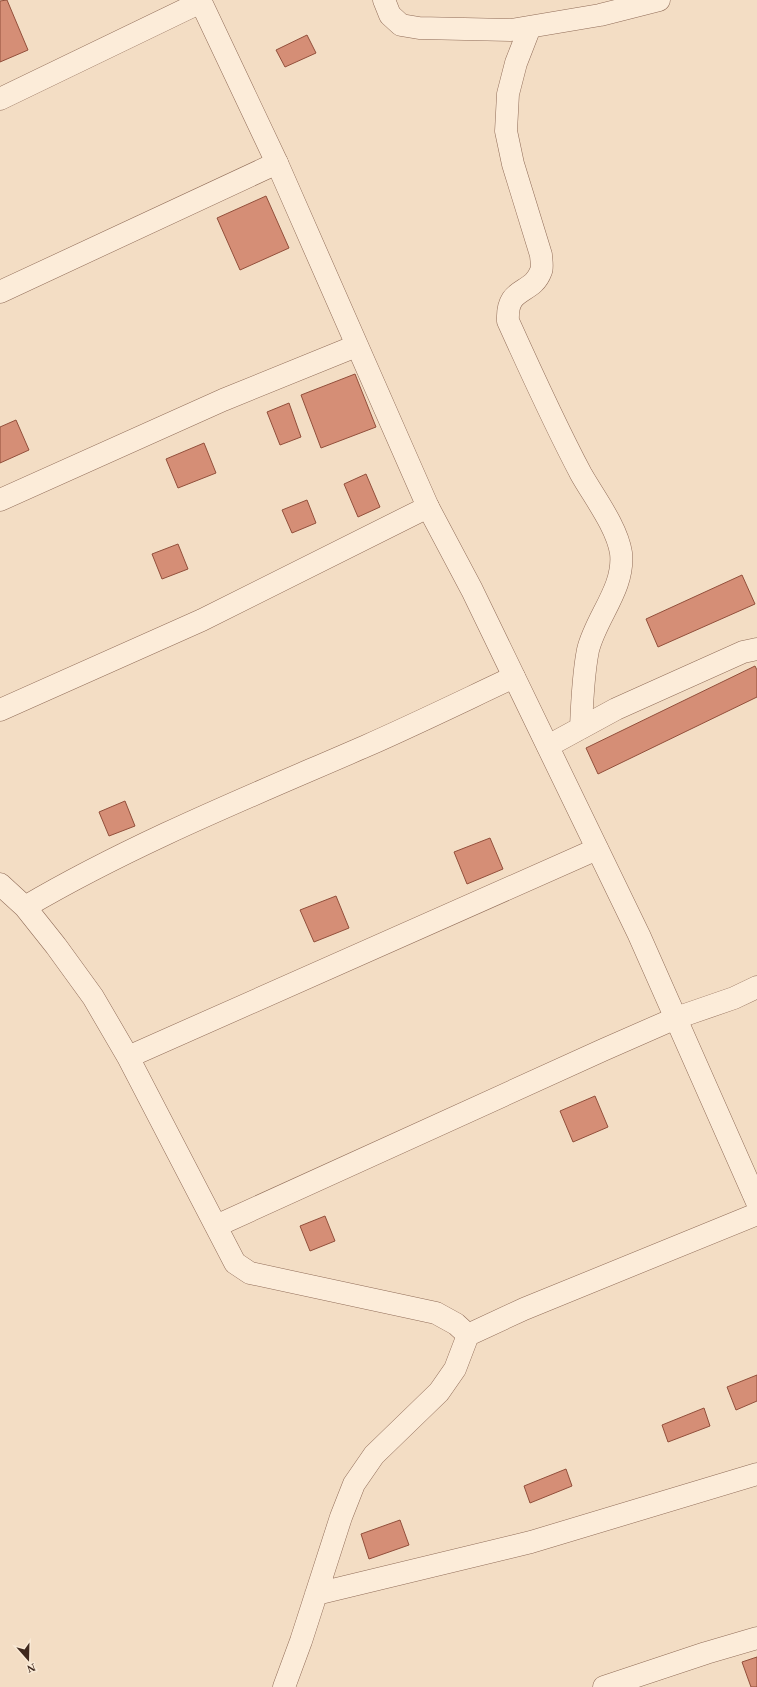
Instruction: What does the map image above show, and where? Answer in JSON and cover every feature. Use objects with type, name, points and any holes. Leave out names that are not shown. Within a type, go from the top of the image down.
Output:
[{"type":"street","points":[[384,0],[390,15],[401,25],[511,30],[600,15],[659,0]]},
{"type":"street","points":[[0,99],[200,1],[277,163],[356,346],[428,507],[472,590],[597,849],[676,1018],[757,1202]]},
{"type":"street","points":[[530,27],[516,63],[508,94],[506,131],[513,164],[541,255],[542,270],[533,283],[513,296],[507,308],[508,321],[581,474],[614,531],[621,553],[620,570],[615,589],[596,626],[589,649],[584,678],[581,728]]},
{"type":"street","points":[[0,292],[277,163]]},
{"type":"street","points":[[0,500],[216,403],[356,346]]},
{"type":"street","points":[[0,710],[202,620],[428,507]]},
{"type":"street","points":[[548,746],[616,709],[743,652],[757,649]]},
{"type":"street","points":[[26,908],[69,882],[218,810],[368,745],[514,677]]},
{"type":"street","points":[[128,1057],[597,849]]},
{"type":"street","points":[[0,884],[26,908],[93,997],[128,1057],[235,1263],[250,1273],[436,1313],[456,1324],[468,1335]]},
{"type":"street","points":[[216,1226],[676,1018],[734,998],[757,987]]},
{"type":"street","points":[[284,1687],[354,1484],[374,1455],[439,1392],[455,1369],[468,1335],[524,1309],[757,1214]]},
{"type":"street","points":[[316,1594],[531,1542],[757,1474]]},
{"type":"street","points":[[604,1687],[706,1653],[757,1638]]},
{"type":"building","points":[[7,0],[28,50],[0,62],[0,1]]},
{"type":"building","points":[[307,35],[316,53],[285,67],[276,50]]},
{"type":"building","points":[[266,196],[289,248],[240,270],[217,218]]},
{"type":"building","points":[[355,374],[376,427],[321,448],[301,395]]},
{"type":"building","points":[[289,403],[301,437],[280,445],[267,412]]},
{"type":"building","points":[[16,420],[29,450],[0,463],[0,427]]},
{"type":"building","points":[[204,443],[216,473],[178,488],[166,459]]},
{"type":"building","points":[[366,474],[380,507],[358,517],[344,484]]},
{"type":"building","points":[[307,500],[316,523],[292,533],[282,510]]},
{"type":"building","points":[[178,544],[188,569],[162,579],[152,554]]},
{"type":"building","points":[[742,575],[755,604],[658,647],[646,619]]},
{"type":"building","points":[[755,666],[757,670],[757,697],[598,774],[586,748]]},
{"type":"building","points":[[125,801],[135,826],[109,836],[99,812]]},
{"type":"building","points":[[490,838],[503,869],[467,884],[454,852]]},
{"type":"building","points":[[336,896],[349,928],[314,942],[300,910]]},
{"type":"building","points":[[595,1096],[608,1127],[573,1142],[560,1111]]},
{"type":"building","points":[[325,1216],[335,1241],[310,1251],[300,1226]]},
{"type":"building","points":[[757,1375],[757,1401],[736,1410],[727,1387]]},
{"type":"building","points":[[704,1408],[710,1426],[668,1442],[662,1425]]},
{"type":"building","points":[[566,1469],[572,1486],[530,1503],[524,1486]]},
{"type":"building","points":[[400,1520],[409,1545],[369,1559],[361,1534]]},
{"type":"building","points":[[757,1657],[757,1687],[751,1687],[742,1662]]}]
